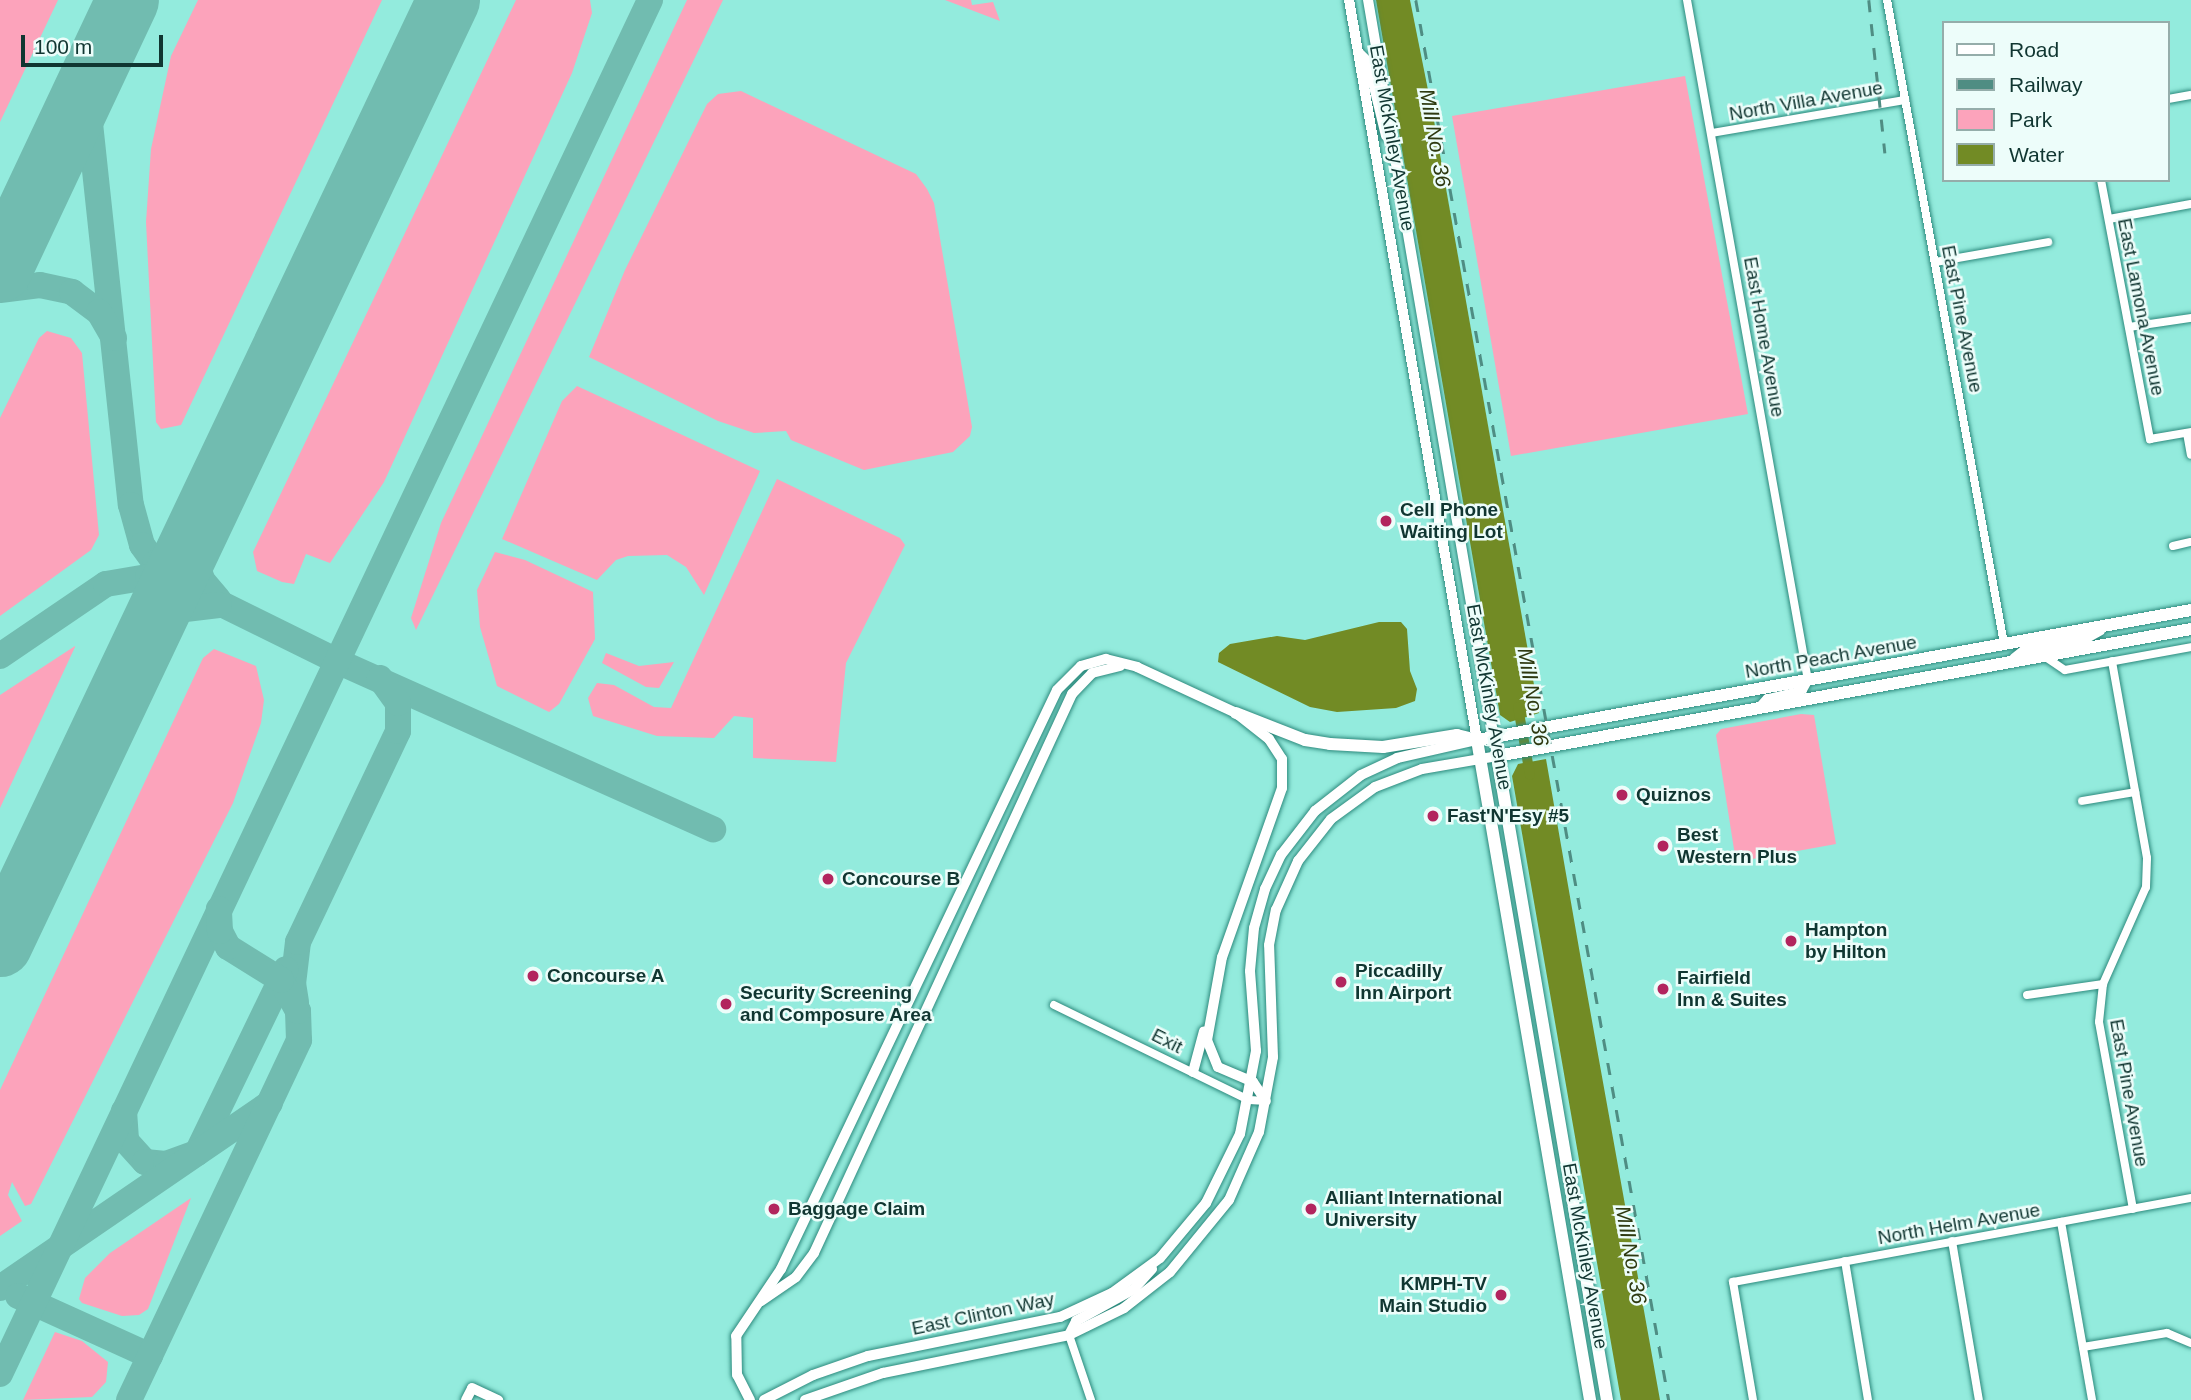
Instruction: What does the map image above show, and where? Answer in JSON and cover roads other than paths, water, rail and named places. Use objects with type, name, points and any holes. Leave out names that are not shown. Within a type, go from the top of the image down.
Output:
[{"type":"main road","name":"East McKinley Avenue","points":[[1349,0],[1590,1400]]},
{"type":"main road","points":[[1357,0],[1363,30],[1374,34]]},
{"type":"main road","name":"East McKinley Avenue","points":[[1368,0],[1607,1400]]},
{"type":"main road","points":[[1358,52],[1368,62],[1378,115],[1396,161]]},
{"type":"main road","name":"North Peach Avenue","points":[[1236,713],[1295,737],[1330,744],[1383,747],[1457,734],[1477,740],[2191,610]]},
{"type":"main road","points":[[2013,662],[2025,652],[2081,640],[2108,625]]},
{"type":"main road","name":"North Peach Avenue","points":[[1480,759],[2191,628]]},
{"type":"main road","points":[[1905,682],[1932,669],[1992,657],[2004,644]]},
{"type":"main road","points":[[750,1400],[734,1355],[736,1336],[781,1269],[1057,690],[1072,673],[1093,661],[1137,667],[1236,713],[1275,745],[1284,778],[1230,933],[1194,1072]]},
{"type":"main road","points":[[757,1303],[789,1283],[814,1252],[1072,694],[1102,668],[1137,667]]},
{"type":"main road","name":"East Clinton Way","points":[[767,1399],[813,1375],[868,1356],[1060,1317],[1112,1293],[1160,1258],[1215,1190],[1236,1148],[1252,1082],[1255,1038],[1250,971],[1254,928],[1265,889],[1291,839],[1329,798],[1377,766],[1477,740]]},
{"type":"main road","name":"East Clinton Way","points":[[805,1400],[883,1373],[1069,1335],[1140,1296],[1194,1247],[1241,1178],[1266,1101],[1273,1045],[1269,945],[1279,903],[1298,861],[1331,819],[1375,787],[1410,772],[1480,759]]},
{"type":"main road","points":[[947,921],[965,930]]},
{"type":"main road","points":[[1210,1005],[1207,1040],[1212,1060],[1226,1073],[1252,1082],[1266,1101]]},
{"type":"main road","points":[[1523,1010],[1534,1026],[1547,1097],[1563,1142]]},
{"type":"main road","points":[[1069,1335],[1080,1318],[1144,1280],[1160,1258]]},
{"type":"street","name":"East Home Avenue","points":[[1687,0],[1808,681]]},
{"type":"street","name":"East Pine Avenue","points":[[1887,0],[2004,644]]},
{"type":"street","points":[[2170,99],[2191,95]]},
{"type":"street","name":"North Villa Avenue","points":[[1712,133],[1905,100]]},
{"type":"street","name":"East Lamona Avenue","points":[[2101,182],[2150,439],[2189,433]]},
{"type":"street","points":[[2109,219],[2191,204]]},
{"type":"street","points":[[1935,262],[2048,242]]},
{"type":"street","points":[[2129,327],[2191,317]]},
{"type":"street","points":[[2189,433],[2191,455]]},
{"type":"street","points":[[2173,545],[2191,542]]},
{"type":"street","points":[[2045,656],[2065,670],[2191,647]]},
{"type":"street","name":"East Pine Avenue","points":[[2112,661],[2147,858],[2146,887],[2103,984],[2099,1022],[2133,1209]]},
{"type":"street","points":[[1757,709],[1767,698],[1803,690],[1808,681]]},
{"type":"street","points":[[2082,801],[2135,792]]},
{"type":"street","points":[[2027,995],[2103,984]]},
{"type":"street","name":"Exit","points":[[1054,1005],[1249,1100],[1266,1101]]},
{"type":"street","name":"North Helm Avenue","points":[[1753,1400],[1733,1282],[2191,1198]]},
{"type":"street","points":[[2061,1222],[2092,1400]]},
{"type":"street","points":[[1952,1241],[1979,1400]]},
{"type":"street","points":[[1845,1261],[1868,1400]]},
{"type":"street","points":[[2083,1347],[2167,1333],[2191,1343]]},
{"type":"street","points":[[1069,1335],[1091,1400]]},
{"type":"street","points":[[466,1400],[472,1388],[498,1400]]},
{"type":"water","points":[[1376,0],[1410,0],[1433,115],[1539,713],[1510,722],[1500,715]]},
{"type":"water","points":[[1379,622],[1401,622],[1407,629],[1410,671],[1417,689],[1415,701],[1396,708],[1337,712],[1310,707],[1218,662],[1219,653],[1230,644],[1277,636],[1305,640]]},
{"type":"water","points":[[1546,759],[1660,1400],[1621,1400],[1512,776],[1518,764]]},
{"type":"waterway","name":"Mill No. 36","points":[[1518,707],[1530,775]]},
{"type":"railway","points":[[1416,0],[1669,1400]]},
{"type":"railway","points":[[1869,0],[1885,153]]},
{"type":"place","name":"Cell Phone Waiting Lot","points":[[1386,521]]},
{"type":"place","name":"Quiznos","points":[[1622,795]]},
{"type":"place","name":"Fast'N'Esy #5","points":[[1433,816]]},
{"type":"place","name":"Best Western Plus","points":[[1663,846]]},
{"type":"place","name":"Concourse B","points":[[828,879]]},
{"type":"place","name":"Hampton by Hilton","points":[[1791,941]]},
{"type":"place","name":"Concourse A","points":[[533,976]]},
{"type":"place","name":"Piccadilly Inn Airport","points":[[1341,982]]},
{"type":"place","name":"Fairfield Inn & Suites","points":[[1663,989]]},
{"type":"place","name":"Security Screening and Composure Area","points":[[726,1004]]},
{"type":"place","name":"Baggage Claim","points":[[774,1209]]},
{"type":"place","name":"Alliant International University","points":[[1311,1209]]},
{"type":"place","name":"KMPH-TV Main Studio","points":[[1501,1295]]}]
